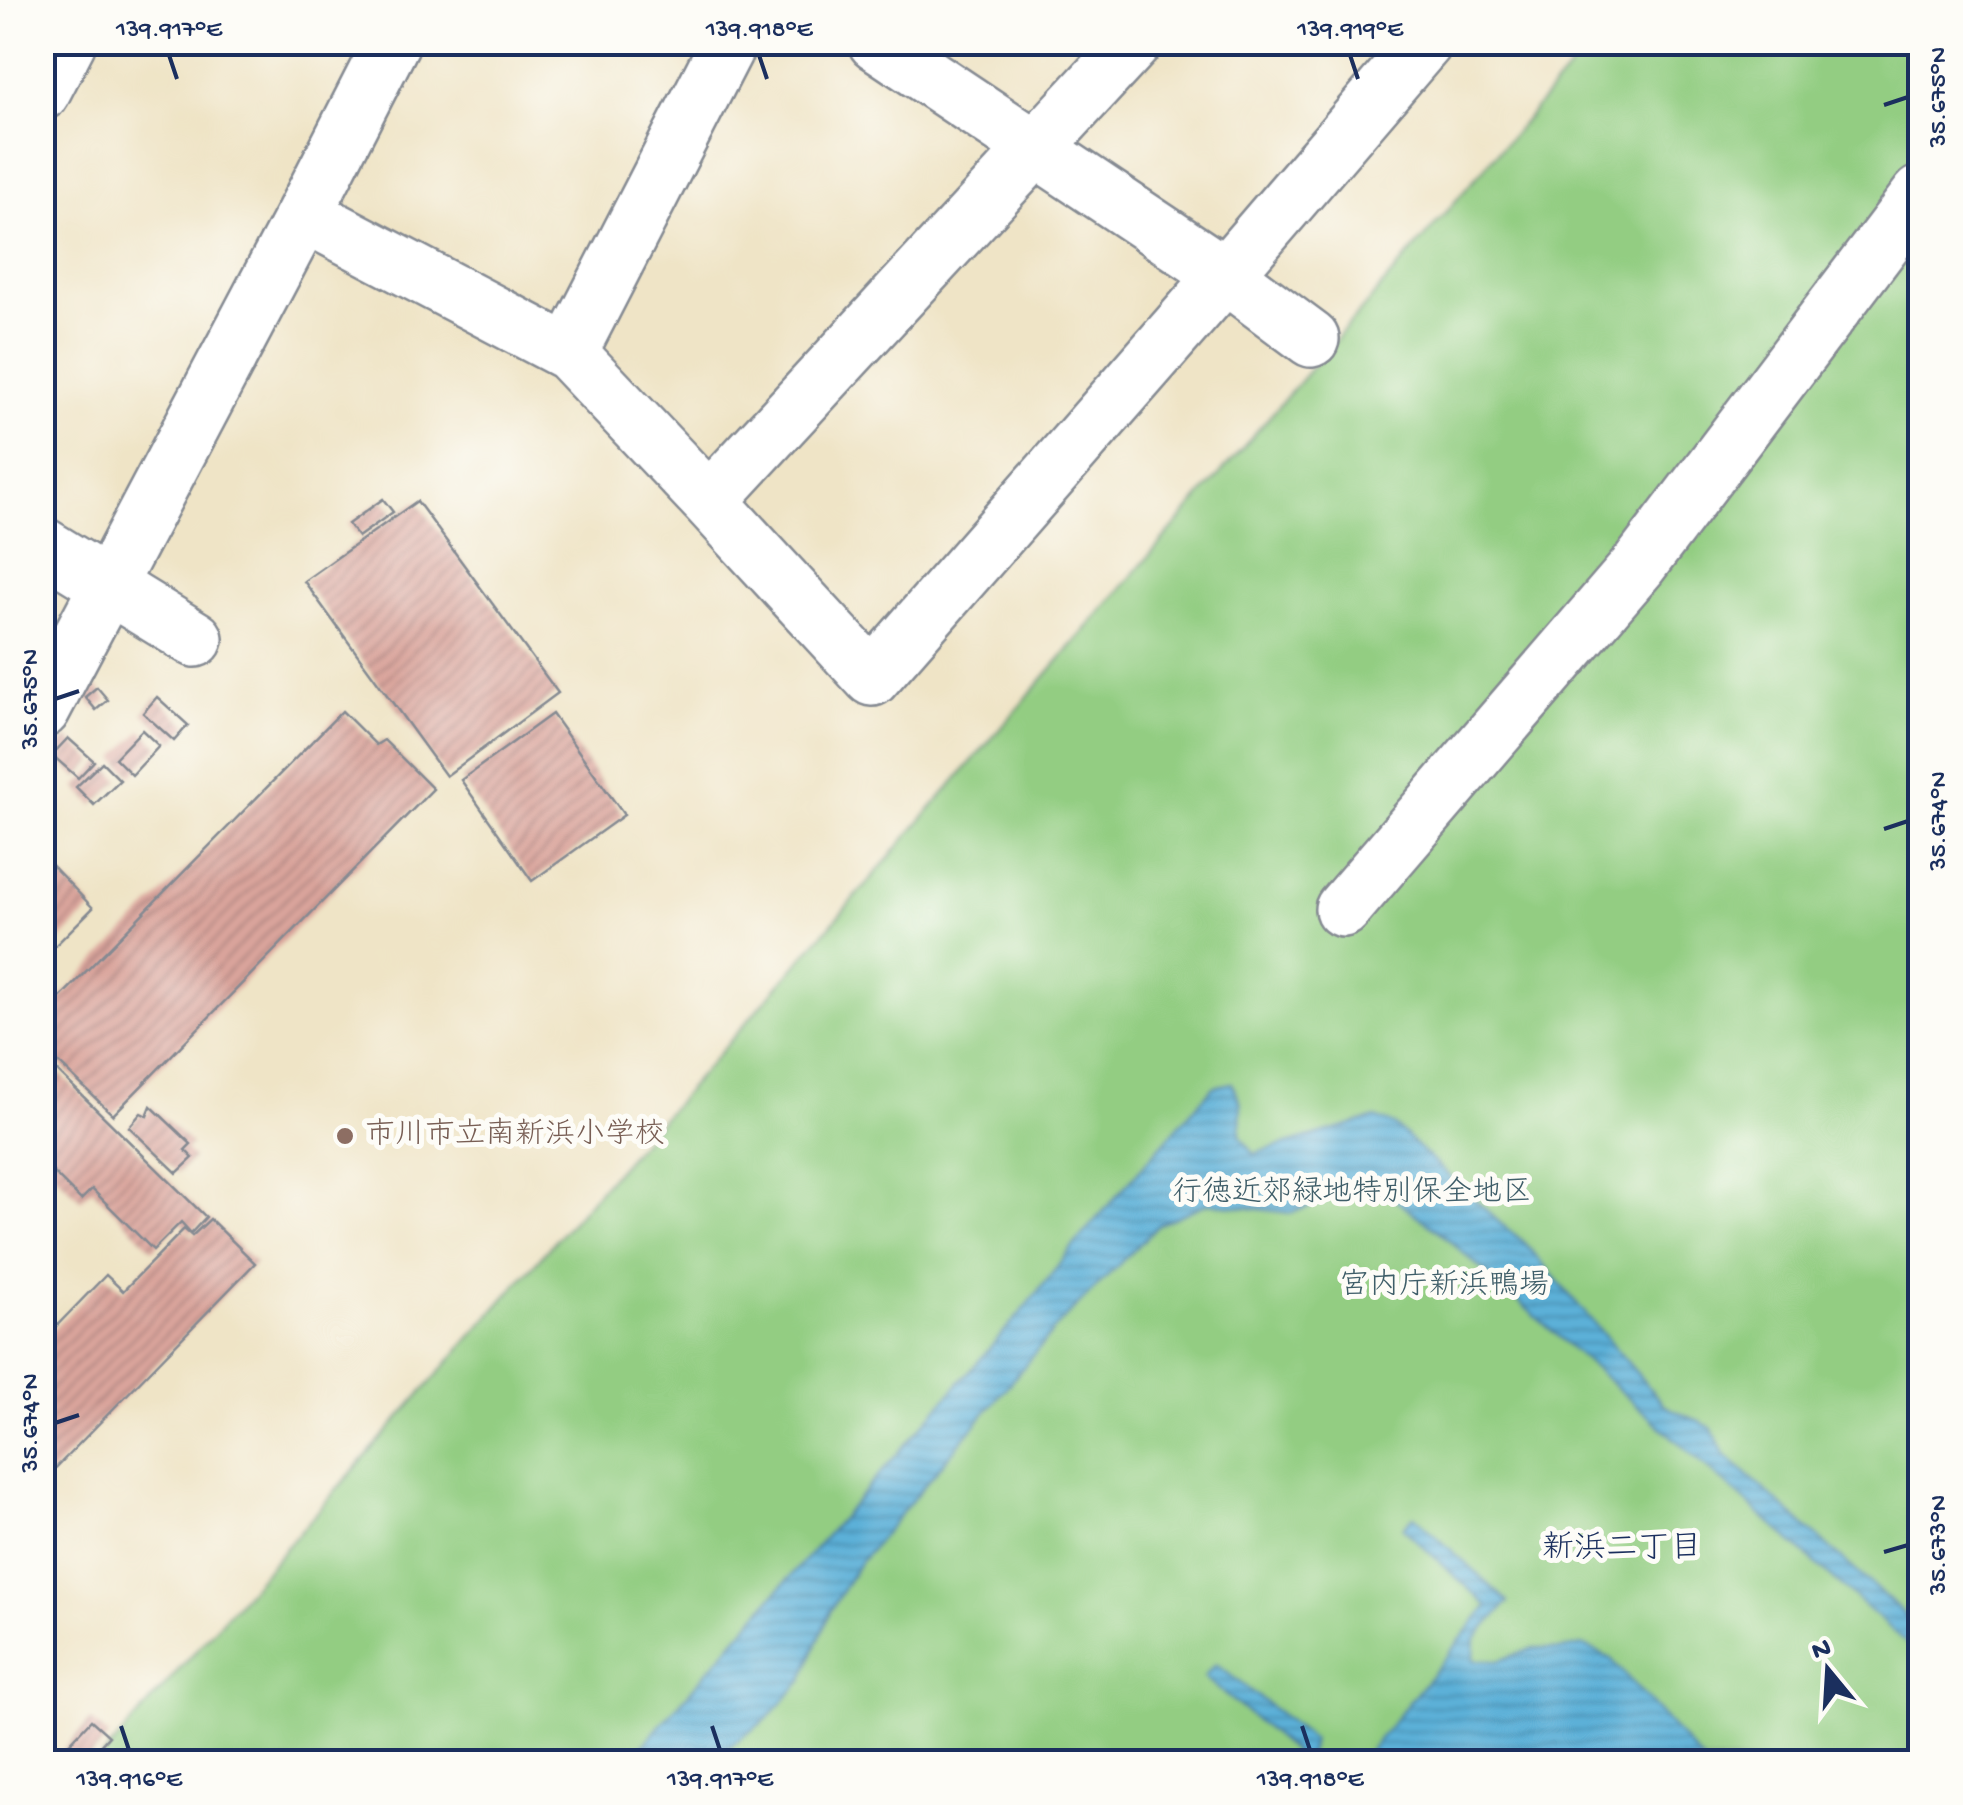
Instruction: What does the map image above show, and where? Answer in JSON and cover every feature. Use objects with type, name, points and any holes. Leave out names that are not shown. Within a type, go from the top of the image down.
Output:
[{"type":"street","points":[[42,92],[68,42]]},
{"type":"street","points":[[42,710],[392,42]]},
{"type":"street","points":[[568,353],[729,42]]},
{"type":"street","points":[[876,42],[1225,275],[1311,339]]},
{"type":"street","points":[[710,501],[1134,42]]},
{"type":"street","points":[[304,214],[568,353],[872,678],[1424,42]]},
{"type":"street","points":[[1344,909],[1639,565],[1920,194]]},
{"type":"street","points":[[42,544],[195,638]]},
{"type":"green space","name":"行徳近郊緑地特別保全地区","points":[[1592,43],[1920,43],[1920,1762],[98,1762],[773,992]]},
{"type":"water","points":[[1232,1083],[1241,1104],[1240,1135],[1253,1154],[1376,1118],[1394,1125],[1524,1242],[1665,1406],[1712,1428],[1724,1454],[1920,1628],[1920,1655],[1441,1233],[1390,1196],[1366,1187],[1291,1213],[1208,1203],[1159,1224],[1060,1323],[857,1566],[830,1611],[802,1681],[768,1718],[713,1762],[632,1762],[1213,1087]]},
{"type":"water","points":[[1414,1516],[1508,1602],[1475,1639],[1474,1660],[1498,1661],[1534,1648],[1559,1650],[1583,1645],[1611,1659],[1703,1762],[1360,1762],[1488,1606],[1403,1528]]},
{"type":"water","points":[[1216,1664],[1313,1740],[1306,1762],[1291,1762],[1293,1751],[1204,1677]]},
{"type":"building","points":[[383,499],[393,512],[358,537],[348,524]]},
{"type":"building","points":[[417,501],[558,693],[446,776],[304,581]]},
{"type":"building","points":[[97,687],[108,700],[96,710],[85,697]]},
{"type":"building","points":[[157,697],[188,725],[174,741],[143,713]]},
{"type":"building","points":[[342,711],[376,745],[384,740],[433,789],[113,1115],[42,1047],[42,1016]]},
{"type":"building","points":[[552,714],[624,815],[532,881],[461,780]]},
{"type":"building","points":[[142,730],[159,746],[132,775],[115,758]]},
{"type":"building","points":[[68,738],[94,761],[78,778],[52,755]]},
{"type":"building","points":[[102,762],[120,780],[94,805],[76,787]]},
{"type":"building","points":[[42,855],[93,908],[42,959]]},
{"type":"building","points":[[42,1056],[206,1217],[191,1233],[181,1222],[153,1250],[92,1189],[81,1200],[42,1161]]},
{"type":"building","points":[[151,1106],[191,1144],[185,1150],[193,1158],[177,1173],[129,1127],[141,1113],[147,1116]]},
{"type":"building","points":[[210,1219],[255,1263],[42,1482],[42,1341],[106,1275],[123,1291],[184,1229],[192,1236]]},
{"type":"building","points":[[91,1720],[109,1736],[85,1762],[52,1762]]},
{"type":"place","name":"市川市立南新浜小学校","points":[[345,1136]]},
{"type":"district","name":"新浜二丁目","points":[[1622,1550]]},
{"type":"park label","name":"宮内庁新浜鴨場","points":[[1444,1287]]}]
